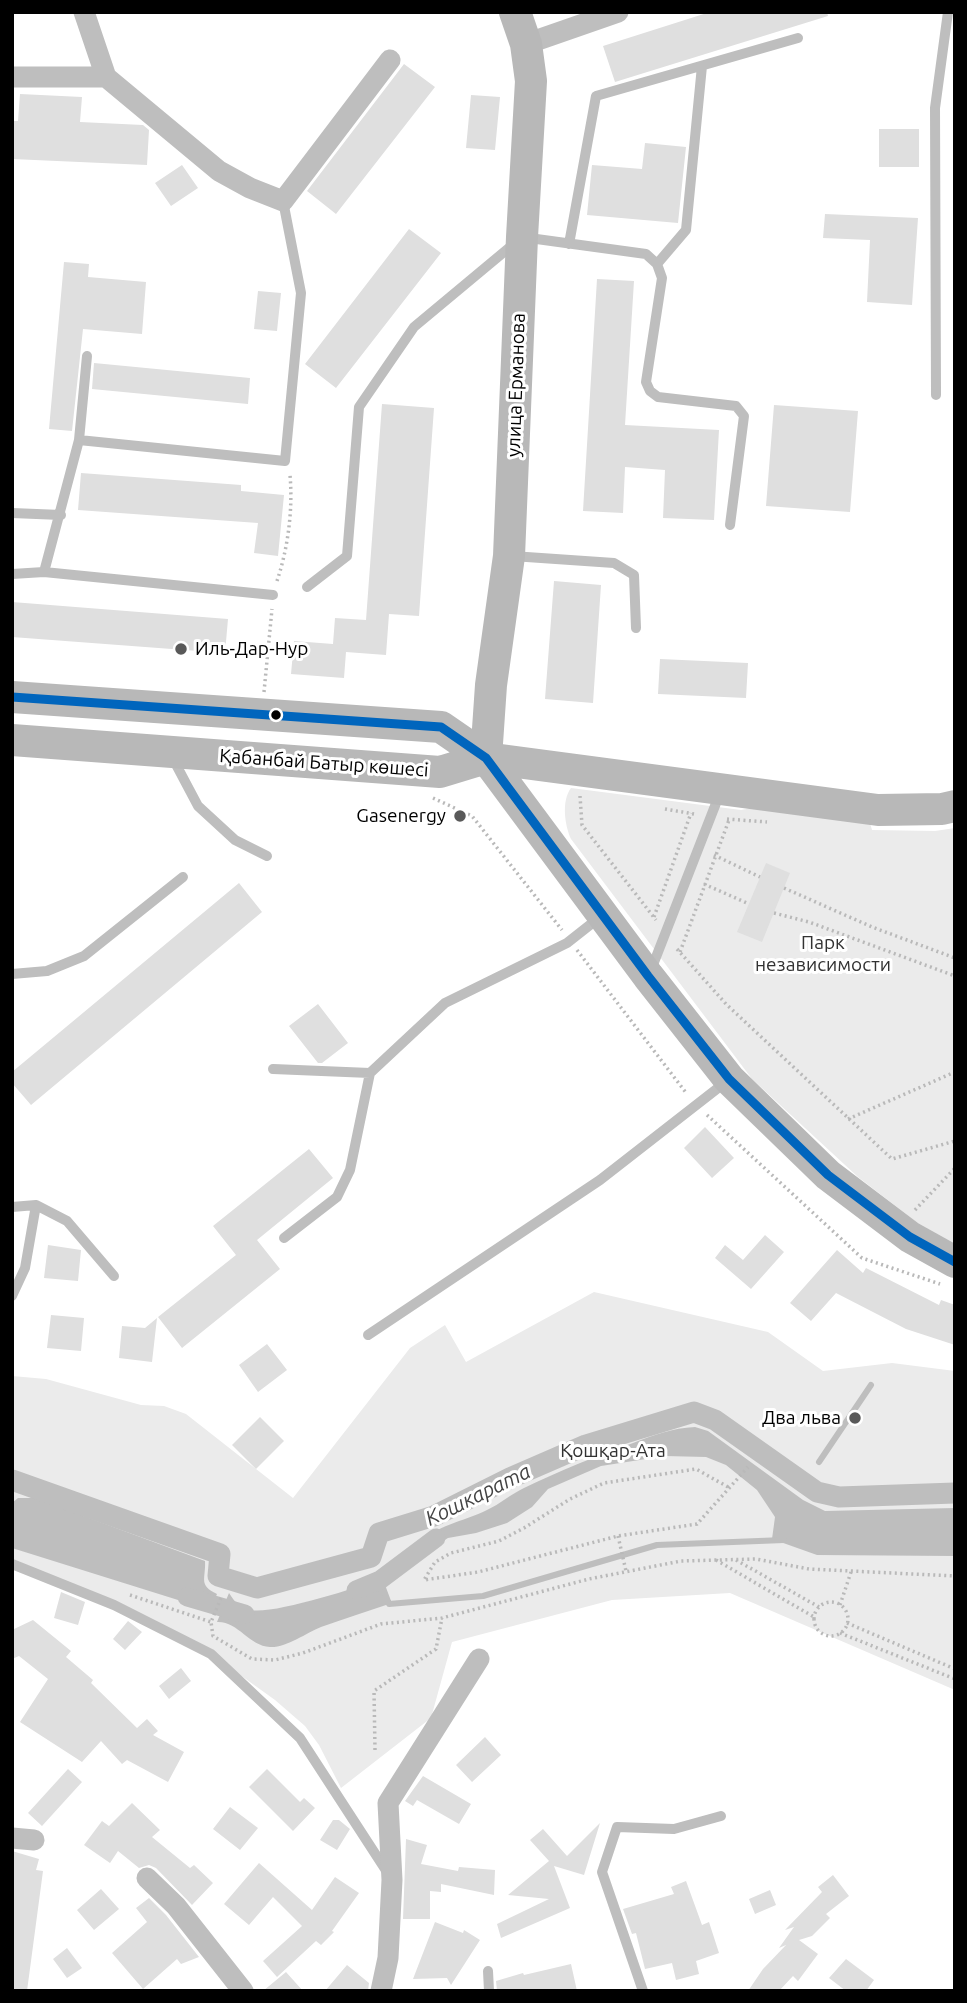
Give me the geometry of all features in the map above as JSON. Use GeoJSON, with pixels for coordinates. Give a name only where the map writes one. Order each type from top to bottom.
{"type":"FeatureCollection","features":[{"type":"Feature","properties":{"kind":"main road","name":"улица Ерманова"},"geometry":{"type":"LineString","coordinates":[[486,758],[491,685],[509,556],[531,81],[526,44],[515,12]]}},
{"type":"Feature","properties":{"kind":"main road"},"geometry":{"type":"LineString","coordinates":[[12,697],[441,727],[486,758],[648,976],[729,1079],[828,1175],[898,1228],[955,1262]]}},
{"type":"Feature","properties":{"kind":"main road","name":"Қабанбай Батыр көшесі"},"geometry":{"type":"LineString","coordinates":[[12,740],[440,772],[486,758]]}},
{"type":"Feature","properties":{"kind":"main road"},"geometry":{"type":"LineString","coordinates":[[486,758],[724,805],[878,810],[942,809],[955,806]]}},
{"type":"Feature","properties":{"kind":"street"},"geometry":{"type":"LineString","coordinates":[[84,12],[106,77],[219,171],[250,188],[283,201],[390,61]]}},
{"type":"Feature","properties":{"kind":"street"},"geometry":{"type":"LineString","coordinates":[[526,44],[618,12]]}},
{"type":"Feature","properties":{"kind":"street"},"geometry":{"type":"LineString","coordinates":[[12,77],[106,77]]}},
{"type":"Feature","properties":{"kind":"street"},"geometry":{"type":"LineString","coordinates":[[12,1480],[220,1554],[218,1576],[257,1588],[371,1557],[379,1534],[433,1516],[586,1445],[694,1412],[715,1420],[817,1492],[839,1497],[955,1493]]}},
{"type":"Feature","properties":{"kind":"street"},"geometry":{"type":"LineString","coordinates":[[381,1991],[388,1958],[392,1880],[388,1803],[479,1659]]}},
{"type":"Feature","properties":{"kind":"street"},"geometry":{"type":"LineString","coordinates":[[12,1838],[34,1840]]}},
{"type":"Feature","properties":{"kind":"street"},"geometry":{"type":"LineString","coordinates":[[147,1878],[176,1906],[243,1991]]}},
{"type":"Feature","properties":{"kind":"lane"},"geometry":{"type":"LineString","coordinates":[[936,395],[935,108],[948,12]]}},
{"type":"Feature","properties":{"kind":"lane"},"geometry":{"type":"LineString","coordinates":[[569,244],[596,96],[798,38]]}},
{"type":"Feature","properties":{"kind":"lane"},"geometry":{"type":"LineString","coordinates":[[657,264],[686,230],[702,66]]}},
{"type":"Feature","properties":{"kind":"lane"},"geometry":{"type":"LineString","coordinates":[[79,440],[285,460],[301,293],[283,201]]}},
{"type":"Feature","properties":{"kind":"lane"},"geometry":{"type":"LineString","coordinates":[[307,587],[347,556],[359,407],[414,327],[522,237],[646,254],[657,264],[662,278],[646,382],[650,391],[658,397],[736,406],[744,416],[730,524]]}},
{"type":"Feature","properties":{"kind":"lane"},"geometry":{"type":"LineString","coordinates":[[44,572],[79,440],[87,356]]}},
{"type":"Feature","properties":{"kind":"lane"},"geometry":{"type":"LineString","coordinates":[[12,513],[61,515]]}},
{"type":"Feature","properties":{"kind":"lane"},"geometry":{"type":"LineString","coordinates":[[509,556],[614,563],[634,575],[636,628]]}},
{"type":"Feature","properties":{"kind":"lane"},"geometry":{"type":"LineString","coordinates":[[12,574],[44,572],[273,594]]}},
{"type":"Feature","properties":{"kind":"lane"},"geometry":{"type":"LineString","coordinates":[[169,751],[198,806],[235,840],[267,856]]}},
{"type":"Feature","properties":{"kind":"lane"},"geometry":{"type":"LineString","coordinates":[[648,976],[724,805]]}},
{"type":"Feature","properties":{"kind":"lane"},"geometry":{"type":"LineString","coordinates":[[12,974],[47,971],[85,956],[183,877]]}},
{"type":"Feature","properties":{"kind":"lane"},"geometry":{"type":"LineString","coordinates":[[285,1238],[337,1197],[350,1170],[370,1073],[445,1003],[567,943],[603,915]]}},
{"type":"Feature","properties":{"kind":"lane"},"geometry":{"type":"LineString","coordinates":[[273,1069],[370,1073]]}},
{"type":"Feature","properties":{"kind":"lane"},"geometry":{"type":"LineString","coordinates":[[368,1335],[600,1180],[729,1079]]}},
{"type":"Feature","properties":{"kind":"lane"},"geometry":{"type":"LineString","coordinates":[[12,1207],[36,1205],[67,1220],[114,1276]]}},
{"type":"Feature","properties":{"kind":"lane"},"geometry":{"type":"LineString","coordinates":[[12,1297],[25,1268],[36,1205]]}},
{"type":"Feature","properties":{"kind":"lane"},"geometry":{"type":"LineString","coordinates":[[12,1564],[114,1605],[211,1654],[300,1738],[392,1880]]}},
{"type":"Feature","properties":{"kind":"lane"},"geometry":{"type":"LineString","coordinates":[[643,1991],[602,1872],[617,1827],[674,1829],[721,1816]]}},
{"type":"Feature","properties":{"kind":"lane"},"geometry":{"type":"LineString","coordinates":[[488,1971],[489,1991]]}},
{"type":"Feature","properties":{"kind":"path"},"geometry":{"type":"LineString","coordinates":[[592,796],[580,794],[582,825],[655,919],[693,814],[654,807]]}},
{"type":"Feature","properties":{"kind":"path"},"geometry":{"type":"LineString","coordinates":[[724,805],[729,820],[678,950],[726,1004],[891,1159],[955,1141]]}},
{"type":"Feature","properties":{"kind":"path"},"geometry":{"type":"LineString","coordinates":[[714,855],[760,877]]}},
{"type":"Feature","properties":{"kind":"path"},"geometry":{"type":"LineString","coordinates":[[704,884],[749,904]]}},
{"type":"Feature","properties":{"kind":"path"},"geometry":{"type":"LineString","coordinates":[[784,888],[872,927],[955,958]]}},
{"type":"Feature","properties":{"kind":"path"},"geometry":{"type":"LineString","coordinates":[[774,912],[809,922],[955,976]]}},
{"type":"Feature","properties":{"kind":"path"},"geometry":{"type":"LineString","coordinates":[[848,1119],[955,1072]]}},
{"type":"Feature","properties":{"kind":"path"},"geometry":{"type":"LineString","coordinates":[[898,1228],[955,1168]]}},
{"type":"Feature","properties":{"kind":"path"},"geometry":{"type":"LineString","coordinates":[[728,1487],[696,1469],[604,1483],[570,1499],[499,1541],[451,1553],[435,1562],[424,1580],[478,1572],[618,1536],[697,1524],[753,1462]]}},
{"type":"Feature","properties":{"kind":"path"},"geometry":{"type":"LineString","coordinates":[[618,1536],[626,1571]]}},
{"type":"Feature","properties":{"kind":"path"},"geometry":{"type":"LineString","coordinates":[[714,1559],[814,1617]]}},
{"type":"Feature","properties":{"kind":"path"},"geometry":{"type":"LineString","coordinates":[[734,1559],[819,1607]]}},
{"type":"Feature","properties":{"kind":"path"},"geometry":{"type":"LineString","coordinates":[[226,1587],[211,1622],[214,1636],[252,1659],[275,1660],[391,1622],[442,1618],[589,1578],[681,1561],[756,1559],[808,1569],[955,1576]]}},
{"type":"Feature","properties":{"kind":"path"},"geometry":{"type":"LineString","coordinates":[[840,1605],[851,1572]]}},
{"type":"Feature","properties":{"kind":"path"},"geometry":{"type":"LineString","coordinates":[[828,1602],[840,1605],[846,1611],[847,1623],[840,1633],[832,1636],[821,1633],[814,1617],[819,1607],[828,1602]]}},
{"type":"Feature","properties":{"kind":"path"},"geometry":{"type":"LineString","coordinates":[[375,1750],[374,1691],[436,1649],[442,1618]]}},
{"type":"Feature","properties":{"kind":"path"},"geometry":{"type":"LineString","coordinates":[[847,1623],[955,1669]]}},
{"type":"Feature","properties":{"kind":"path"},"geometry":{"type":"LineString","coordinates":[[840,1633],[955,1679]]}},
{"type":"Feature","properties":{"kind":"green space","name":"Парк независимости"},"geometry":{"type":"Polygon","coordinates":[[[571,788],[741,810],[758,807],[870,823],[872,830],[935,831],[955,828],[955,1244],[919,1224],[858,1177],[752,1079],[571,839],[565,814],[566,800],[571,788]]]}},
{"type":"Feature","properties":{"kind":"green space","name":"Қошқар-Ата"},"geometry":{"type":"Polygon","coordinates":[[[594,1292],[768,1332],[823,1371],[892,1363],[955,1371],[955,1690],[730,1593],[612,1600],[452,1642],[431,1718],[341,1788],[319,1745],[305,1726],[275,1700],[211,1654],[12,1564],[12,1376],[46,1379],[141,1405],[164,1406],[186,1414],[293,1498],[410,1348],[445,1325],[466,1362],[594,1292]]]}},
{"type":"Feature","properties":{"kind":"shaded area"},"geometry":{"type":"Polygon","coordinates":[[[695,1427],[708,1431],[803,1500],[825,1511],[955,1508],[955,1556],[817,1555],[772,1539],[775,1517],[757,1490],[726,1465],[706,1457],[665,1456],[601,1466],[548,1489],[532,1507],[507,1523],[448,1538],[417,1557],[416,1545],[424,1538],[450,1524],[487,1510],[519,1490],[591,1458],[648,1437],[695,1427]]]}},
{"type":"Feature","properties":{"kind":"shaded area"},"geometry":{"type":"Polygon","coordinates":[[[18,1498],[35,1498],[205,1561],[205,1584],[217,1594],[210,1610],[12,1548],[12,1503],[18,1498]]]}},
{"type":"Feature","properties":{"kind":"shaded area"},"geometry":{"type":"Polygon","coordinates":[[[380,1580],[389,1604],[321,1627],[276,1647],[263,1646],[231,1625],[217,1622],[229,1593],[243,1608],[276,1609],[380,1580]]]}},
{"type":"Feature","properties":{"kind":"building"},"geometry":{"type":"Polygon","coordinates":[[[710,12],[827,12],[828,16],[615,82],[603,46],[710,12]]]}},
{"type":"Feature","properties":{"kind":"building"},"geometry":{"type":"Polygon","coordinates":[[[404,64],[435,87],[336,214],[307,191],[404,64]]]}},
{"type":"Feature","properties":{"kind":"building"},"geometry":{"type":"Polygon","coordinates":[[[20,94],[82,97],[80,122],[143,125],[149,130],[147,165],[12,159],[12,121],[18,121],[20,94]]]}},
{"type":"Feature","properties":{"kind":"building"},"geometry":{"type":"Polygon","coordinates":[[[471,95],[500,97],[495,150],[466,148],[471,95]]]}},
{"type":"Feature","properties":{"kind":"building"},"geometry":{"type":"Polygon","coordinates":[[[879,129],[919,129],[919,167],[879,167],[879,129]]]}},
{"type":"Feature","properties":{"kind":"building"},"geometry":{"type":"Polygon","coordinates":[[[645,143],[686,147],[678,223],[587,215],[592,165],[642,169],[645,143]]]}},
{"type":"Feature","properties":{"kind":"building"},"geometry":{"type":"Polygon","coordinates":[[[182,165],[198,188],[171,206],[155,183],[182,165]]]}},
{"type":"Feature","properties":{"kind":"building"},"geometry":{"type":"Polygon","coordinates":[[[825,214],[918,218],[912,305],[867,302],[870,240],[823,238],[825,214]]]}},
{"type":"Feature","properties":{"kind":"building"},"geometry":{"type":"Polygon","coordinates":[[[409,229],[441,253],[336,388],[305,364],[409,229]]]}},
{"type":"Feature","properties":{"kind":"building"},"geometry":{"type":"Polygon","coordinates":[[[64,262],[89,264],[88,277],[146,282],[142,334],[83,329],[72,431],[49,429],[64,262]]]}},
{"type":"Feature","properties":{"kind":"building"},"geometry":{"type":"Polygon","coordinates":[[[597,279],[634,281],[625,425],[719,430],[714,520],[663,518],[665,470],[625,467],[623,513],[583,511],[597,279]]]}},
{"type":"Feature","properties":{"kind":"building"},"geometry":{"type":"Polygon","coordinates":[[[258,291],[281,293],[277,331],[254,329],[258,291]]]}},
{"type":"Feature","properties":{"kind":"building"},"geometry":{"type":"Polygon","coordinates":[[[94,363],[250,378],[248,404],[92,389],[94,363]]]}},
{"type":"Feature","properties":{"kind":"building"},"geometry":{"type":"Polygon","coordinates":[[[382,404],[434,408],[419,616],[389,614],[386,655],[346,652],[344,678],[291,674],[294,641],[333,644],[335,618],[366,620],[382,404]]]}},
{"type":"Feature","properties":{"kind":"building"},"geometry":{"type":"Polygon","coordinates":[[[774,405],[858,411],[850,512],[766,506],[774,405]]]}},
{"type":"Feature","properties":{"kind":"building"},"geometry":{"type":"Polygon","coordinates":[[[81,473],[241,485],[241,491],[284,495],[278,556],[254,553],[258,523],[78,510],[81,473]]]}},
{"type":"Feature","properties":{"kind":"building"},"geometry":{"type":"Polygon","coordinates":[[[554,581],[601,585],[593,703],[545,699],[554,581]]]}},
{"type":"Feature","properties":{"kind":"building"},"geometry":{"type":"Polygon","coordinates":[[[12,602],[228,619],[225,653],[12,637],[12,602]]]}},
{"type":"Feature","properties":{"kind":"building"},"geometry":{"type":"Polygon","coordinates":[[[660,659],[748,663],[746,698],[658,694],[660,659]]]}},
{"type":"Feature","properties":{"kind":"building"},"geometry":{"type":"Polygon","coordinates":[[[766,863],[790,873],[762,942],[737,932],[766,863]]]}},
{"type":"Feature","properties":{"kind":"building"},"geometry":{"type":"Polygon","coordinates":[[[239,883],[262,912],[31,1105],[12,1083],[12,1072],[239,883]]]}},
{"type":"Feature","properties":{"kind":"building"},"geometry":{"type":"Polygon","coordinates":[[[318,1004],[348,1043],[322,1063],[318,1063],[289,1026],[318,1004]]]}},
{"type":"Feature","properties":{"kind":"building"},"geometry":{"type":"Polygon","coordinates":[[[705,1127],[734,1158],[712,1178],[684,1148],[705,1127]]]}},
{"type":"Feature","properties":{"kind":"building"},"geometry":{"type":"Polygon","coordinates":[[[309,1149],[333,1178],[257,1240],[280,1269],[182,1348],[158,1317],[236,1255],[213,1226],[309,1149]]]}},
{"type":"Feature","properties":{"kind":"building"},"geometry":{"type":"Polygon","coordinates":[[[765,1235],[784,1252],[751,1289],[715,1258],[725,1245],[743,1260],[765,1235]]]}},
{"type":"Feature","properties":{"kind":"building"},"geometry":{"type":"Polygon","coordinates":[[[48,1245],[81,1250],[78,1281],[44,1278],[48,1245]]]}},
{"type":"Feature","properties":{"kind":"building"},"geometry":{"type":"Polygon","coordinates":[[[837,1250],[863,1273],[866,1268],[939,1305],[941,1300],[955,1305],[955,1345],[906,1329],[836,1293],[811,1321],[790,1303],[837,1250]]]}},
{"type":"Feature","properties":{"kind":"building"},"geometry":{"type":"Polygon","coordinates":[[[51,1315],[84,1318],[81,1351],[47,1348],[51,1315]]]}},
{"type":"Feature","properties":{"kind":"building"},"geometry":{"type":"Polygon","coordinates":[[[157,1318],[152,1362],[119,1358],[122,1326],[145,1328],[157,1318]]]}},
{"type":"Feature","properties":{"kind":"building"},"geometry":{"type":"Polygon","coordinates":[[[267,1344],[287,1370],[258,1392],[239,1365],[267,1344]]]}},
{"type":"Feature","properties":{"kind":"building"},"geometry":{"type":"Polygon","coordinates":[[[260,1417],[284,1441],[256,1469],[232,1445],[260,1417]]]}},
{"type":"Feature","properties":{"kind":"building"},"geometry":{"type":"Polygon","coordinates":[[[61,1592],[85,1602],[78,1625],[54,1618],[61,1592]]]}},
{"type":"Feature","properties":{"kind":"building"},"geometry":{"type":"Polygon","coordinates":[[[33,1620],[71,1651],[66,1657],[93,1680],[91,1683],[137,1728],[147,1719],[158,1731],[153,1735],[184,1752],[168,1782],[127,1760],[122,1764],[101,1741],[82,1762],[20,1722],[48,1679],[19,1656],[12,1659],[12,1630],[33,1620]]]}},
{"type":"Feature","properties":{"kind":"building"},"geometry":{"type":"Polygon","coordinates":[[[128,1621],[142,1632],[125,1650],[113,1639],[128,1621]]]}},
{"type":"Feature","properties":{"kind":"building"},"geometry":{"type":"Polygon","coordinates":[[[181,1668],[191,1681],[169,1699],[159,1686],[181,1668]]]}},
{"type":"Feature","properties":{"kind":"building"},"geometry":{"type":"Polygon","coordinates":[[[485,1737],[501,1755],[472,1782],[456,1765],[485,1737]]]}},
{"type":"Feature","properties":{"kind":"building"},"geometry":{"type":"Polygon","coordinates":[[[68,1769],[82,1782],[42,1826],[28,1813],[68,1769]]]}},
{"type":"Feature","properties":{"kind":"building"},"geometry":{"type":"Polygon","coordinates":[[[267,1769],[300,1802],[304,1798],[315,1808],[293,1831],[249,1787],[267,1769]]]}},
{"type":"Feature","properties":{"kind":"building"},"geometry":{"type":"Polygon","coordinates":[[[423,1776],[471,1804],[459,1824],[417,1800],[413,1806],[405,1801],[423,1776]]]}},
{"type":"Feature","properties":{"kind":"building"},"geometry":{"type":"Polygon","coordinates":[[[132,1803],[160,1830],[152,1837],[190,1868],[194,1865],[213,1883],[192,1905],[156,1868],[149,1865],[139,1868],[118,1851],[110,1863],[84,1845],[102,1821],[109,1826],[132,1803]]]}},
{"type":"Feature","properties":{"kind":"building"},"geometry":{"type":"Polygon","coordinates":[[[230,1807],[258,1828],[240,1850],[213,1829],[230,1807]]]}},
{"type":"Feature","properties":{"kind":"building"},"geometry":{"type":"Polygon","coordinates":[[[333,1820],[339,1820],[350,1829],[337,1850],[320,1840],[333,1820]]]}},
{"type":"Feature","properties":{"kind":"building"},"geometry":{"type":"Polygon","coordinates":[[[600,1823],[584,1875],[554,1866],[570,1908],[501,1938],[497,1924],[549,1899],[508,1895],[549,1861],[530,1840],[543,1829],[567,1856],[600,1823]]]}},
{"type":"Feature","properties":{"kind":"building"},"geometry":{"type":"Polygon","coordinates":[[[406,1839],[427,1845],[421,1864],[458,1871],[459,1867],[495,1870],[494,1895],[441,1884],[441,1892],[430,1891],[430,1919],[403,1919],[406,1839]]]}},
{"type":"Feature","properties":{"kind":"building"},"geometry":{"type":"Polygon","coordinates":[[[12,1851],[39,1859],[36,1870],[43,1871],[27,1991],[12,1991],[12,1851]]]}},
{"type":"Feature","properties":{"kind":"building"},"geometry":{"type":"Polygon","coordinates":[[[259,1863],[312,1910],[335,1877],[359,1893],[332,1931],[334,1932],[321,1945],[316,1941],[277,1977],[263,1961],[302,1926],[273,1897],[249,1925],[224,1904],[259,1863]]]}},
{"type":"Feature","properties":{"kind":"building"},"geometry":{"type":"Polygon","coordinates":[[[833,1875],[849,1896],[826,1914],[830,1918],[812,1936],[799,1940],[818,1954],[798,1981],[793,1976],[779,1991],[748,1991],[763,1969],[786,1945],[779,1948],[794,1927],[785,1930],[822,1892],[818,1887],[833,1875]]]}},
{"type":"Feature","properties":{"kind":"building"},"geometry":{"type":"Polygon","coordinates":[[[686,1881],[702,1925],[709,1922],[719,1953],[696,1961],[699,1974],[676,1980],[672,1963],[645,1969],[636,1933],[632,1934],[623,1909],[674,1894],[671,1887],[686,1881]]]}},
{"type":"Feature","properties":{"kind":"building"},"geometry":{"type":"Polygon","coordinates":[[[101,1889],[119,1909],[94,1930],[77,1910],[101,1889]]]}},
{"type":"Feature","properties":{"kind":"building"},"geometry":{"type":"Polygon","coordinates":[[[770,1890],[776,1905],[755,1914],[749,1899],[770,1890]]]}},
{"type":"Feature","properties":{"kind":"building"},"geometry":{"type":"Polygon","coordinates":[[[149,1898],[199,1957],[181,1964],[177,1959],[143,1989],[112,1953],[147,1922],[136,1908],[149,1898]]]}},
{"type":"Feature","properties":{"kind":"building"},"geometry":{"type":"Polygon","coordinates":[[[435,1922],[463,1933],[464,1930],[480,1940],[451,1985],[447,1978],[413,1979],[435,1922]]]}},
{"type":"Feature","properties":{"kind":"building"},"geometry":{"type":"Polygon","coordinates":[[[67,1948],[82,1968],[67,1978],[53,1959],[67,1948]]]}},
{"type":"Feature","properties":{"kind":"building"},"geometry":{"type":"Polygon","coordinates":[[[846,1959],[874,1980],[866,1991],[846,1991],[829,1978],[846,1959]]]}},
{"type":"Feature","properties":{"kind":"building"},"geometry":{"type":"Polygon","coordinates":[[[571,1964],[577,1991],[497,1991],[496,1981],[571,1964]]]}},
{"type":"Feature","properties":{"kind":"building"},"geometry":{"type":"Polygon","coordinates":[[[347,1965],[369,1983],[368,1991],[325,1991],[347,1965]]]}},
{"type":"Feature","properties":{"kind":"building"},"geometry":{"type":"Polygon","coordinates":[[[286,1972],[303,1991],[263,1991],[286,1972]]]}},
{"type":"Feature","properties":{"kind":"waterway"},"geometry":{"type":"LineString","coordinates":[[819,1462],[871,1385]]}},
{"type":"Feature","properties":{"kind":"waterway","name":"Кошкарата"},"geometry":{"type":"LineString","coordinates":[[356,1590],[380,1580],[436,1538]]}},
{"type":"Feature","properties":{"kind":"waterway"},"geometry":{"type":"LineString","coordinates":[[380,1580],[389,1604],[483,1596],[657,1545],[784,1540]]}},
{"type":"Feature","properties":{"kind":"waterway","name":"Кошкарата"},"geometry":{"type":"LineString","coordinates":[[187,1597],[245,1614]]}},
{"type":"Feature","properties":{"kind":"transit line"},"geometry":{"type":"LineString","coordinates":[[12,697],[441,727],[486,758],[648,976],[729,1079],[828,1175],[910,1237],[955,1262]]}},
{"type":"Feature","properties":{"kind":"place","name":"Иль-Дар-Нур"},"geometry":{"type":"Point","coordinates":[181,649]}},
{"type":"Feature","properties":{"kind":"place","name":"Gasenergy"},"geometry":{"type":"Point","coordinates":[460,816]}},
{"type":"Feature","properties":{"kind":"place","name":"Два льва"},"geometry":{"type":"Point","coordinates":[855,1418]}}]}
